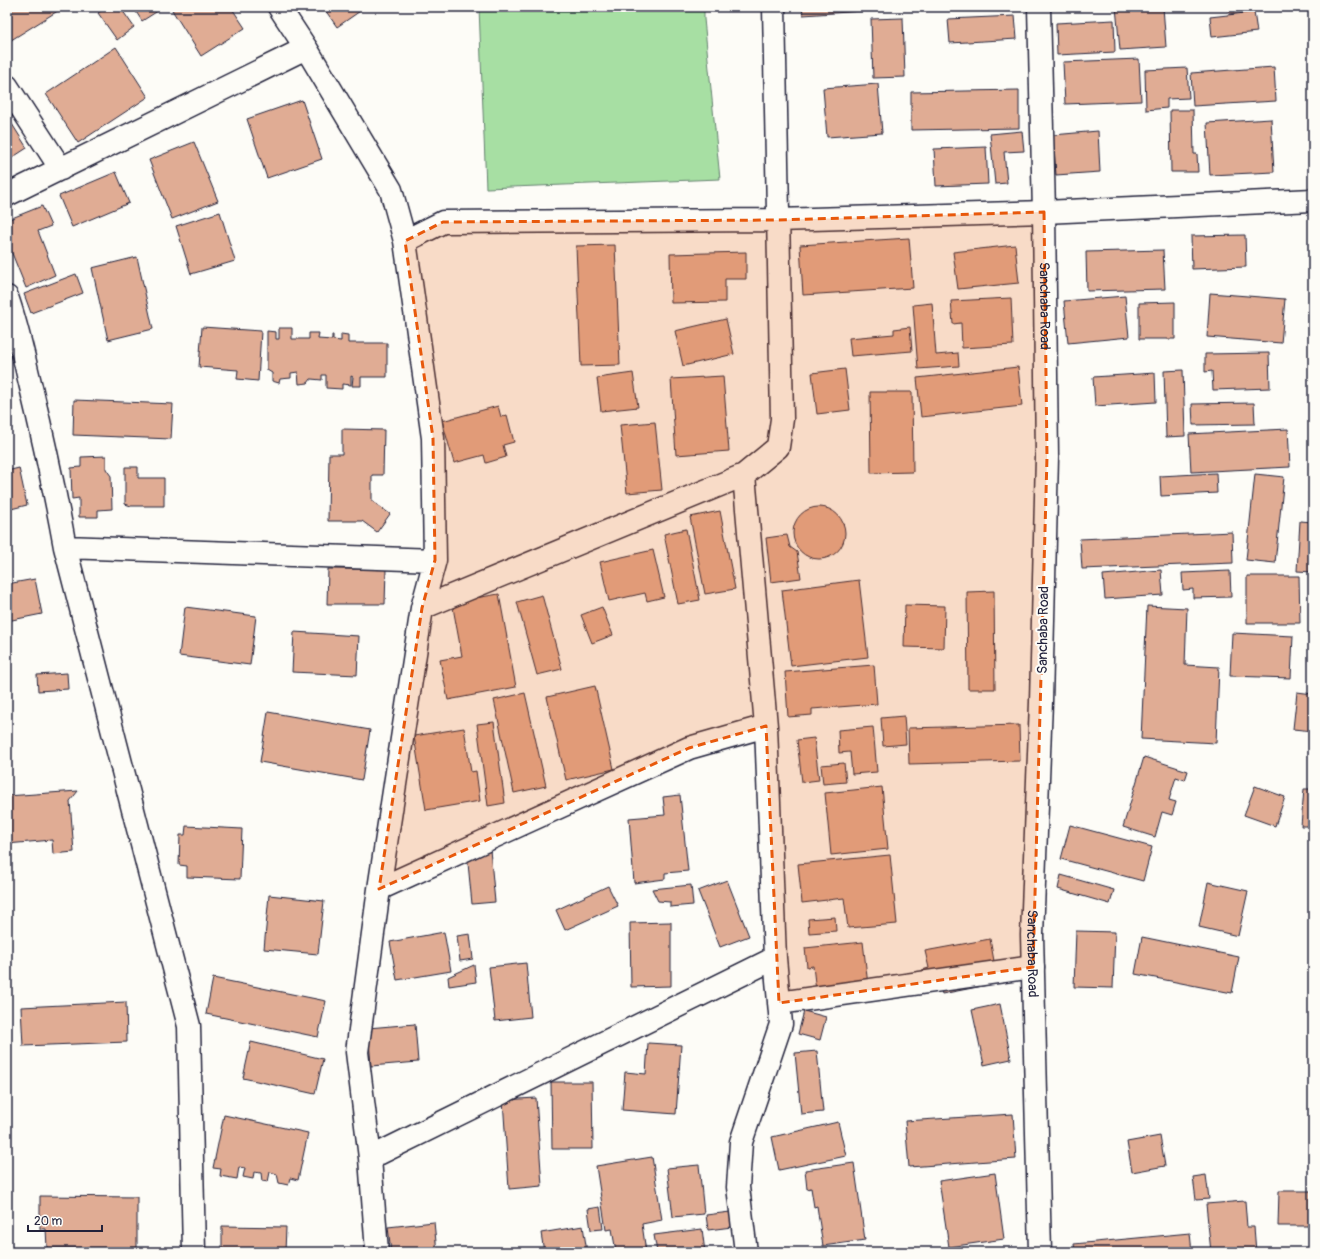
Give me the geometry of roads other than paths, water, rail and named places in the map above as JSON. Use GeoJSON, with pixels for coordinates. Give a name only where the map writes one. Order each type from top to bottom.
{"type":"FeatureCollection","features":[{"type":"Feature","properties":{"kind":"street"},"geometry":{"type":"LineString","coordinates":[[279,7],[306,48],[391,190],[405,241],[433,438],[435,560],[422,608],[378,889],[357,1052],[370,1158],[378,1252]]}},
{"type":"Feature","properties":{"kind":"street"},"geometry":{"type":"LineString","coordinates":[[422,608],[744,475],[778,447],[782,419],[774,7]]}},
{"type":"Feature","properties":{"kind":"street","name":"Sanchaba Road"},"geometry":{"type":"LineString","coordinates":[[1039,7],[1044,212],[1047,457],[1041,702],[1032,935],[1040,1252]]}},
{"type":"Feature","properties":{"kind":"street"},"geometry":{"type":"LineString","coordinates":[[7,196],[306,48]]}},
{"type":"Feature","properties":{"kind":"street"},"geometry":{"type":"LineString","coordinates":[[7,86],[61,169]]}},
{"type":"Feature","properties":{"kind":"street"},"geometry":{"type":"LineString","coordinates":[[405,241],[443,222],[778,220],[1044,212],[1313,200]]}},
{"type":"Feature","properties":{"kind":"street"},"geometry":{"type":"LineString","coordinates":[[7,298],[13,315],[33,397],[53,484],[65,547],[190,1026],[194,1252]]}},
{"type":"Feature","properties":{"kind":"street"},"geometry":{"type":"LineString","coordinates":[[744,475],[766,726],[775,958],[781,1024],[741,1142],[738,1187],[746,1252]]}},
{"type":"Feature","properties":{"kind":"street"},"geometry":{"type":"LineString","coordinates":[[65,547],[435,560]]}},
{"type":"Feature","properties":{"kind":"street"},"geometry":{"type":"LineString","coordinates":[[378,889],[689,748],[766,726]]}},
{"type":"Feature","properties":{"kind":"street"},"geometry":{"type":"LineString","coordinates":[[370,1158],[775,958]]}},
{"type":"Feature","properties":{"kind":"street"},"geometry":{"type":"LineString","coordinates":[[779,1003],[1033,966]]}}]}
